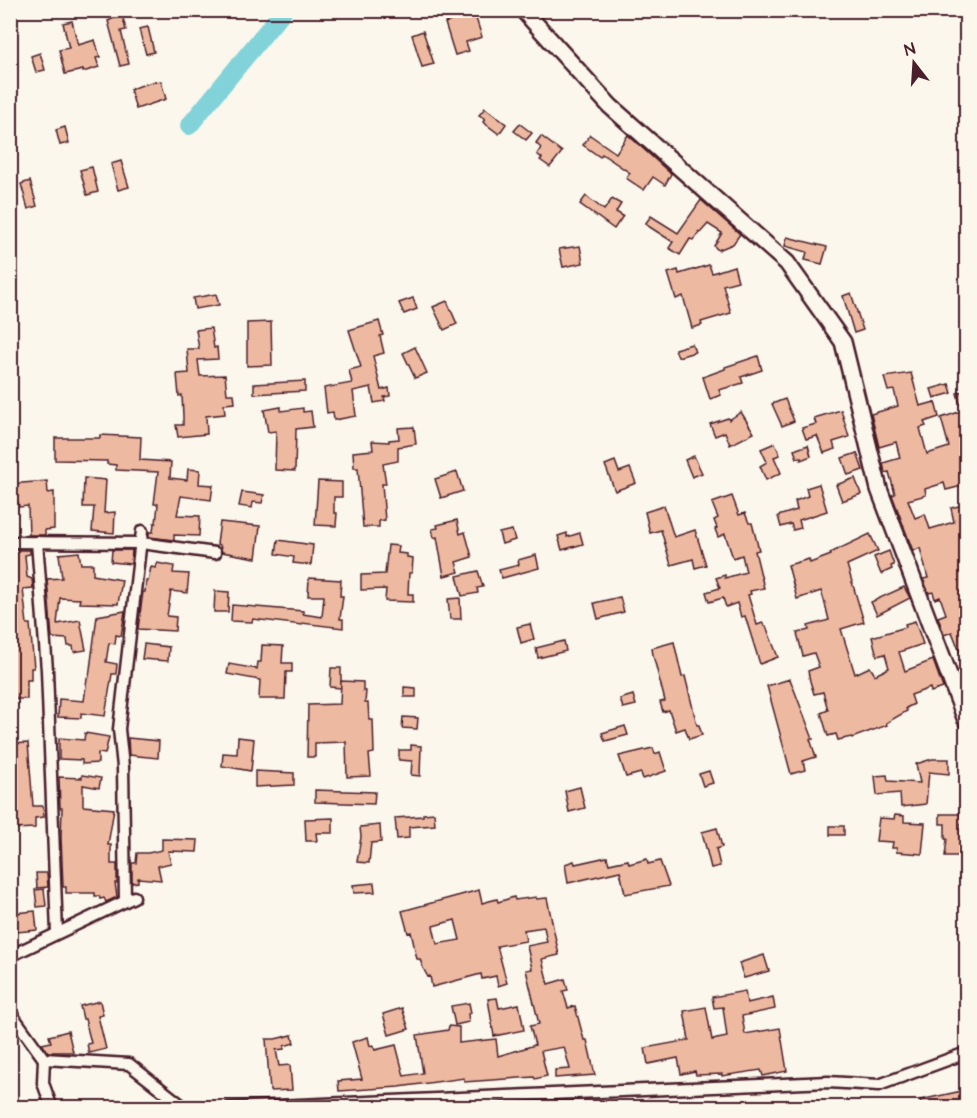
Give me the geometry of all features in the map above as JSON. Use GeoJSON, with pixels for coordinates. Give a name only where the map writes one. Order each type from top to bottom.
{"type":"FeatureCollection","features":[{"type":"Feature","properties":{"kind":"street"},"geometry":{"type":"LineString","coordinates":[[523,10],[610,106],[787,263],[843,342],[879,489],[966,720]]}},
{"type":"Feature","properties":{"kind":"street"},"geometry":{"type":"LineString","coordinates":[[10,956],[130,899],[119,729],[142,531]]}},
{"type":"Feature","properties":{"kind":"street"},"geometry":{"type":"LineString","coordinates":[[10,542],[141,543],[215,553]]}},
{"type":"Feature","properties":{"kind":"street"},"geometry":{"type":"LineString","coordinates":[[37,542],[47,670],[57,933]]}},
{"type":"Feature","properties":{"kind":"street"},"geometry":{"type":"LineString","coordinates":[[10,1012],[44,1059],[43,1083],[52,1107]]}},
{"type":"Feature","properties":{"kind":"street"},"geometry":{"type":"LineString","coordinates":[[229,1107],[828,1082],[879,1085],[966,1053]]}},
{"type":"Feature","properties":{"kind":"street"},"geometry":{"type":"LineString","coordinates":[[44,1059],[129,1064],[185,1107]]}},
{"type":"Feature","properties":{"kind":"building"},"geometry":{"type":"Polygon","coordinates":[[[474,12],[482,37],[466,42],[469,51],[455,55],[445,23],[474,12]]]}},
{"type":"Feature","properties":{"kind":"building"},"geometry":{"type":"Polygon","coordinates":[[[122,14],[126,30],[121,31],[129,64],[120,66],[108,21],[122,14]]]}},
{"type":"Feature","properties":{"kind":"building"},"geometry":{"type":"Polygon","coordinates":[[[72,21],[78,45],[95,40],[100,57],[96,58],[99,67],[65,74],[59,50],[69,48],[63,23],[72,21]]]}},
{"type":"Feature","properties":{"kind":"building"},"geometry":{"type":"Polygon","coordinates":[[[148,27],[154,52],[146,54],[139,29],[148,27]]]}},
{"type":"Feature","properties":{"kind":"building"},"geometry":{"type":"Polygon","coordinates":[[[423,31],[434,64],[422,67],[412,35],[423,31]]]}},
{"type":"Feature","properties":{"kind":"building"},"geometry":{"type":"Polygon","coordinates":[[[40,53],[45,70],[36,72],[31,56],[40,53]]]}},
{"type":"Feature","properties":{"kind":"building"},"geometry":{"type":"Polygon","coordinates":[[[161,81],[166,99],[136,109],[130,89],[161,81]]]}},
{"type":"Feature","properties":{"kind":"building"},"geometry":{"type":"Polygon","coordinates":[[[485,108],[506,124],[499,134],[483,122],[485,119],[479,115],[485,108]]]}},
{"type":"Feature","properties":{"kind":"building"},"geometry":{"type":"Polygon","coordinates":[[[520,124],[532,133],[526,140],[514,131],[520,124]]]}},
{"type":"Feature","properties":{"kind":"building"},"geometry":{"type":"Polygon","coordinates":[[[65,127],[69,143],[60,145],[56,130],[65,127]]]}},
{"type":"Feature","properties":{"kind":"building"},"geometry":{"type":"Polygon","coordinates":[[[590,135],[616,153],[628,135],[671,174],[665,185],[653,177],[644,190],[626,178],[630,173],[602,154],[600,157],[583,145],[590,135]]]}},
{"type":"Feature","properties":{"kind":"building"},"geometry":{"type":"Polygon","coordinates":[[[541,136],[562,152],[550,167],[540,160],[542,158],[537,154],[541,148],[536,143],[541,136]]]}},
{"type":"Feature","properties":{"kind":"building"},"geometry":{"type":"Polygon","coordinates":[[[121,161],[129,187],[118,190],[111,164],[121,161]]]}},
{"type":"Feature","properties":{"kind":"building"},"geometry":{"type":"Polygon","coordinates":[[[92,167],[98,192],[87,195],[80,170],[92,167]]]}},
{"type":"Feature","properties":{"kind":"building"},"geometry":{"type":"Polygon","coordinates":[[[30,181],[37,206],[28,209],[21,184],[30,181]]]}},
{"type":"Feature","properties":{"kind":"building"},"geometry":{"type":"Polygon","coordinates":[[[586,196],[604,210],[612,199],[621,204],[616,212],[623,216],[614,229],[580,204],[586,196]]]}},
{"type":"Feature","properties":{"kind":"building"},"geometry":{"type":"Polygon","coordinates":[[[701,200],[740,234],[733,244],[718,250],[714,246],[722,233],[708,224],[700,233],[698,231],[699,233],[693,240],[690,239],[680,255],[669,248],[673,242],[645,224],[651,216],[678,233],[701,200]]]}},
{"type":"Feature","properties":{"kind":"building"},"geometry":{"type":"Polygon","coordinates":[[[787,237],[827,247],[822,264],[805,260],[807,252],[785,246],[787,237]]]}},
{"type":"Feature","properties":{"kind":"building"},"geometry":{"type":"Polygon","coordinates":[[[580,246],[583,263],[563,267],[559,249],[580,246]]]}},
{"type":"Feature","properties":{"kind":"building"},"geometry":{"type":"Polygon","coordinates":[[[709,265],[712,273],[734,266],[738,281],[723,285],[731,313],[701,322],[702,325],[692,328],[683,296],[676,299],[668,273],[678,270],[679,274],[709,265]]]}},
{"type":"Feature","properties":{"kind":"building"},"geometry":{"type":"Polygon","coordinates":[[[851,293],[863,330],[854,333],[843,296],[851,293]]]}},
{"type":"Feature","properties":{"kind":"building"},"geometry":{"type":"Polygon","coordinates":[[[216,294],[219,305],[195,309],[193,298],[216,294]]]}},
{"type":"Feature","properties":{"kind":"building"},"geometry":{"type":"Polygon","coordinates":[[[413,298],[417,309],[404,314],[399,303],[413,298]]]}},
{"type":"Feature","properties":{"kind":"building"},"geometry":{"type":"Polygon","coordinates":[[[447,301],[457,324],[444,330],[433,307],[447,301]]]}},
{"type":"Feature","properties":{"kind":"building"},"geometry":{"type":"Polygon","coordinates":[[[379,321],[384,353],[373,356],[381,390],[389,388],[390,396],[384,397],[385,401],[374,403],[371,387],[353,391],[356,416],[334,420],[333,412],[327,413],[324,388],[352,383],[349,370],[361,367],[349,330],[379,321]]]}},
{"type":"Feature","properties":{"kind":"building"},"geometry":{"type":"Polygon","coordinates":[[[271,322],[272,365],[247,366],[247,323],[271,322]]]}},
{"type":"Feature","properties":{"kind":"building"},"geometry":{"type":"Polygon","coordinates":[[[211,328],[218,359],[198,360],[200,376],[225,375],[227,394],[234,394],[235,403],[224,404],[225,414],[206,416],[207,434],[178,437],[176,425],[183,425],[183,416],[182,395],[179,396],[177,374],[189,373],[187,349],[199,349],[196,330],[211,328]]]}},
{"type":"Feature","properties":{"kind":"building"},"geometry":{"type":"Polygon","coordinates":[[[692,344],[695,352],[678,357],[675,349],[692,344]]]}},
{"type":"Feature","properties":{"kind":"building"},"geometry":{"type":"Polygon","coordinates":[[[415,347],[427,373],[415,378],[403,353],[415,347]]]}},
{"type":"Feature","properties":{"kind":"building"},"geometry":{"type":"Polygon","coordinates":[[[758,356],[762,370],[741,377],[743,383],[719,390],[721,395],[710,399],[703,377],[758,356]]]}},
{"type":"Feature","properties":{"kind":"building"},"geometry":{"type":"Polygon","coordinates":[[[911,373],[920,406],[935,402],[939,417],[924,422],[926,426],[920,428],[927,454],[949,447],[941,418],[962,411],[957,393],[966,390],[966,447],[963,448],[966,459],[966,478],[964,479],[966,485],[946,490],[944,483],[925,489],[926,495],[908,500],[915,518],[925,514],[930,529],[954,522],[951,508],[966,504],[966,513],[962,515],[966,537],[966,650],[960,652],[952,632],[944,635],[938,617],[946,614],[940,597],[935,599],[933,592],[929,593],[923,579],[928,578],[920,548],[913,551],[892,495],[895,494],[889,472],[885,473],[883,463],[900,458],[896,442],[879,447],[871,414],[898,406],[894,390],[888,391],[884,377],[911,373]]]}},
{"type":"Feature","properties":{"kind":"building"},"geometry":{"type":"Polygon","coordinates":[[[305,381],[305,391],[254,394],[254,384],[305,381]]]}},
{"type":"Feature","properties":{"kind":"building"},"geometry":{"type":"Polygon","coordinates":[[[949,384],[952,393],[934,398],[931,389],[949,384]]]}},
{"type":"Feature","properties":{"kind":"building"},"geometry":{"type":"Polygon","coordinates":[[[785,399],[794,421],[782,426],[772,404],[785,399]]]}},
{"type":"Feature","properties":{"kind":"building"},"geometry":{"type":"Polygon","coordinates":[[[281,407],[281,411],[303,408],[303,412],[311,411],[313,427],[296,429],[295,471],[275,470],[276,431],[268,432],[264,410],[281,407]]]}},
{"type":"Feature","properties":{"kind":"building"},"geometry":{"type":"Polygon","coordinates":[[[841,410],[849,437],[833,442],[835,449],[824,453],[817,436],[806,439],[802,428],[816,424],[814,418],[841,410]]]}},
{"type":"Feature","properties":{"kind":"building"},"geometry":{"type":"Polygon","coordinates":[[[741,412],[754,433],[730,445],[725,432],[715,436],[710,424],[728,418],[729,420],[741,412]]]}},
{"type":"Feature","properties":{"kind":"building"},"geometry":{"type":"Polygon","coordinates":[[[414,427],[416,444],[398,447],[398,461],[383,464],[386,484],[382,484],[385,520],[379,521],[379,527],[363,527],[358,468],[354,468],[353,452],[373,450],[372,441],[389,442],[389,440],[399,439],[398,428],[414,427]]]}},
{"type":"Feature","properties":{"kind":"building"},"geometry":{"type":"Polygon","coordinates":[[[100,435],[141,437],[140,460],[171,462],[170,478],[187,480],[188,469],[200,470],[199,484],[213,485],[211,500],[181,496],[177,515],[200,516],[199,536],[174,535],[174,540],[149,537],[149,532],[153,532],[154,523],[156,523],[158,504],[154,504],[158,472],[116,470],[116,465],[107,464],[107,461],[55,460],[55,438],[100,438],[100,435]]]}},
{"type":"Feature","properties":{"kind":"building"},"geometry":{"type":"Polygon","coordinates":[[[775,443],[780,455],[774,457],[781,473],[766,480],[760,466],[767,462],[761,449],[775,443]]]}},
{"type":"Feature","properties":{"kind":"building"},"geometry":{"type":"Polygon","coordinates":[[[808,445],[811,456],[801,460],[801,457],[797,458],[794,450],[808,445]]]}},
{"type":"Feature","properties":{"kind":"building"},"geometry":{"type":"Polygon","coordinates":[[[857,453],[863,470],[848,475],[842,458],[857,453]]]}},
{"type":"Feature","properties":{"kind":"building"},"geometry":{"type":"Polygon","coordinates":[[[694,456],[702,473],[692,477],[685,460],[694,456]]]}},
{"type":"Feature","properties":{"kind":"building"},"geometry":{"type":"Polygon","coordinates":[[[615,461],[619,472],[630,468],[636,483],[615,491],[605,465],[615,461]]]}},
{"type":"Feature","properties":{"kind":"building"},"geometry":{"type":"Polygon","coordinates":[[[457,472],[463,491],[441,498],[435,479],[457,472]]]}},
{"type":"Feature","properties":{"kind":"building"},"geometry":{"type":"Polygon","coordinates":[[[84,478],[106,480],[104,513],[115,512],[114,533],[92,531],[94,507],[83,507],[84,478]]]}},
{"type":"Feature","properties":{"kind":"building"},"geometry":{"type":"Polygon","coordinates":[[[855,478],[861,494],[842,501],[836,485],[855,478]]]}},
{"type":"Feature","properties":{"kind":"building"},"geometry":{"type":"Polygon","coordinates":[[[47,481],[48,493],[54,492],[54,529],[45,530],[45,535],[29,535],[28,506],[19,507],[18,502],[10,503],[10,484],[47,481]]]}},
{"type":"Feature","properties":{"kind":"building"},"geometry":{"type":"Polygon","coordinates":[[[318,481],[342,482],[342,497],[334,497],[334,513],[337,513],[336,526],[315,525],[318,481]]]}},
{"type":"Feature","properties":{"kind":"building"},"geometry":{"type":"Polygon","coordinates":[[[819,484],[827,511],[799,520],[801,528],[793,530],[791,524],[781,527],[778,516],[797,510],[795,501],[808,496],[806,488],[819,484]]]}},
{"type":"Feature","properties":{"kind":"building"},"geometry":{"type":"Polygon","coordinates":[[[242,492],[264,495],[262,503],[253,502],[252,508],[239,506],[242,492]]]}},
{"type":"Feature","properties":{"kind":"building"},"geometry":{"type":"Polygon","coordinates":[[[732,496],[739,515],[745,513],[749,523],[752,523],[759,550],[755,551],[764,588],[750,591],[751,594],[748,595],[757,625],[763,623],[766,626],[778,657],[760,664],[745,616],[741,617],[737,603],[726,607],[723,598],[709,602],[706,592],[720,588],[716,578],[746,572],[742,555],[733,558],[725,534],[718,537],[715,529],[717,528],[714,520],[718,518],[712,503],[732,496]]]}},
{"type":"Feature","properties":{"kind":"building"},"geometry":{"type":"Polygon","coordinates":[[[664,506],[674,537],[695,530],[706,565],[695,568],[693,559],[671,565],[661,530],[650,533],[645,512],[664,506]]]}},
{"type":"Feature","properties":{"kind":"building"},"geometry":{"type":"Polygon","coordinates":[[[457,520],[460,534],[465,532],[472,557],[456,562],[459,572],[444,576],[437,537],[434,538],[432,529],[438,528],[437,525],[457,520]]]}},
{"type":"Feature","properties":{"kind":"building"},"geometry":{"type":"Polygon","coordinates":[[[220,522],[260,526],[256,558],[222,552],[220,545],[217,544],[220,522]]]}},
{"type":"Feature","properties":{"kind":"building"},"geometry":{"type":"Polygon","coordinates":[[[512,530],[515,540],[502,544],[499,533],[512,530]]]}},
{"type":"Feature","properties":{"kind":"building"},"geometry":{"type":"Polygon","coordinates":[[[567,533],[567,537],[580,533],[583,544],[562,550],[558,536],[567,533]]]}},
{"type":"Feature","properties":{"kind":"building"},"geometry":{"type":"Polygon","coordinates":[[[870,534],[878,551],[847,565],[864,622],[841,629],[855,674],[870,667],[875,675],[889,668],[885,654],[877,656],[872,637],[906,627],[905,624],[915,621],[923,644],[899,652],[905,671],[933,660],[943,688],[931,692],[930,688],[911,695],[914,704],[906,708],[907,711],[886,723],[887,725],[852,738],[838,740],[836,734],[828,736],[821,713],[828,710],[823,692],[814,694],[810,681],[808,671],[819,667],[814,653],[803,656],[797,633],[809,630],[808,626],[829,620],[824,600],[821,591],[797,599],[788,565],[809,559],[810,563],[831,555],[830,553],[870,534]]]}},
{"type":"Feature","properties":{"kind":"building"},"geometry":{"type":"Polygon","coordinates":[[[278,540],[313,545],[311,565],[293,563],[294,557],[276,554],[278,540]]]}},
{"type":"Feature","properties":{"kind":"building"},"geometry":{"type":"Polygon","coordinates":[[[388,545],[399,546],[398,553],[407,554],[407,557],[413,558],[412,573],[409,573],[408,594],[413,594],[413,602],[385,601],[386,589],[361,590],[361,575],[385,574],[388,545]]]}},
{"type":"Feature","properties":{"kind":"building"},"geometry":{"type":"Polygon","coordinates":[[[11,550],[30,550],[30,554],[25,555],[27,577],[32,579],[33,588],[23,589],[27,624],[30,624],[34,668],[31,668],[31,680],[27,680],[27,699],[10,699],[10,579],[13,579],[11,550]]]}},
{"type":"Feature","properties":{"kind":"building"},"geometry":{"type":"Polygon","coordinates":[[[112,550],[132,550],[131,564],[111,562],[112,550]]]}},
{"type":"Feature","properties":{"kind":"building"},"geometry":{"type":"Polygon","coordinates":[[[889,551],[894,565],[891,566],[892,569],[881,574],[874,557],[889,551]]]}},
{"type":"Feature","properties":{"kind":"building"},"geometry":{"type":"Polygon","coordinates":[[[79,552],[81,564],[93,564],[93,575],[122,580],[118,604],[79,603],[80,599],[60,598],[57,624],[80,620],[86,650],[74,652],[73,646],[68,646],[67,639],[52,638],[47,579],[62,578],[59,554],[79,552]]]}},
{"type":"Feature","properties":{"kind":"building"},"geometry":{"type":"Polygon","coordinates":[[[536,555],[539,568],[502,578],[499,570],[519,565],[518,560],[536,555]]]}},
{"type":"Feature","properties":{"kind":"building"},"geometry":{"type":"Polygon","coordinates":[[[157,563],[174,566],[173,573],[189,574],[187,593],[171,591],[167,616],[176,617],[175,631],[138,629],[146,581],[148,581],[151,567],[156,568],[157,563]]]}},
{"type":"Feature","properties":{"kind":"building"},"geometry":{"type":"Polygon","coordinates":[[[478,571],[483,587],[477,588],[478,593],[462,596],[457,576],[478,571]]]}},
{"type":"Feature","properties":{"kind":"building"},"geometry":{"type":"Polygon","coordinates":[[[309,578],[341,580],[340,596],[343,596],[340,619],[343,619],[343,628],[253,619],[252,622],[231,621],[232,605],[303,611],[303,614],[322,617],[324,596],[308,596],[309,578]]]}},
{"type":"Feature","properties":{"kind":"building"},"geometry":{"type":"Polygon","coordinates":[[[904,587],[910,598],[877,615],[871,602],[904,587]]]}},
{"type":"Feature","properties":{"kind":"building"},"geometry":{"type":"Polygon","coordinates":[[[215,591],[229,592],[228,612],[214,612],[215,591]]]}},
{"type":"Feature","properties":{"kind":"building"},"geometry":{"type":"Polygon","coordinates":[[[620,597],[624,612],[598,619],[594,603],[620,597]]]}},
{"type":"Feature","properties":{"kind":"building"},"geometry":{"type":"Polygon","coordinates":[[[460,598],[461,619],[450,619],[448,599],[460,598]]]}},
{"type":"Feature","properties":{"kind":"building"},"geometry":{"type":"Polygon","coordinates":[[[125,611],[121,636],[116,635],[115,644],[109,643],[106,662],[117,664],[116,674],[112,674],[105,716],[81,713],[81,718],[58,717],[59,699],[84,701],[97,616],[125,611]]]}},
{"type":"Feature","properties":{"kind":"building"},"geometry":{"type":"Polygon","coordinates":[[[530,624],[534,639],[521,643],[517,627],[530,624]]]}},
{"type":"Feature","properties":{"kind":"building"},"geometry":{"type":"Polygon","coordinates":[[[564,641],[566,651],[538,658],[536,648],[564,641]]]}},
{"type":"Feature","properties":{"kind":"building"},"geometry":{"type":"Polygon","coordinates":[[[674,642],[682,677],[685,676],[697,725],[702,735],[689,739],[685,728],[676,731],[669,710],[663,712],[660,702],[665,701],[652,648],[674,642]]]}},
{"type":"Feature","properties":{"kind":"building"},"geometry":{"type":"Polygon","coordinates":[[[144,644],[169,647],[168,661],[142,659],[144,644]]]}},
{"type":"Feature","properties":{"kind":"building"},"geometry":{"type":"Polygon","coordinates":[[[262,645],[283,646],[282,663],[292,663],[292,672],[286,672],[285,699],[259,699],[260,680],[227,674],[229,664],[257,669],[258,662],[261,662],[262,645]]]}},
{"type":"Feature","properties":{"kind":"building"},"geometry":{"type":"Polygon","coordinates":[[[331,668],[341,668],[341,688],[330,687],[331,668]]]}},
{"type":"Feature","properties":{"kind":"building"},"geometry":{"type":"Polygon","coordinates":[[[790,679],[813,739],[810,739],[816,757],[803,761],[805,770],[791,774],[767,686],[790,679]]]}},
{"type":"Feature","properties":{"kind":"building"},"geometry":{"type":"Polygon","coordinates":[[[341,681],[363,682],[363,691],[366,691],[365,703],[368,703],[369,720],[373,720],[374,753],[369,754],[371,776],[347,777],[346,742],[315,743],[315,757],[307,757],[308,705],[340,704],[341,681]]]}},
{"type":"Feature","properties":{"kind":"building"},"geometry":{"type":"Polygon","coordinates":[[[404,687],[416,688],[416,697],[404,697],[404,687]]]}},
{"type":"Feature","properties":{"kind":"building"},"geometry":{"type":"Polygon","coordinates":[[[633,695],[636,705],[623,708],[620,699],[633,695]]]}},
{"type":"Feature","properties":{"kind":"building"},"geometry":{"type":"Polygon","coordinates":[[[403,717],[418,718],[417,729],[402,728],[403,717]]]}},
{"type":"Feature","properties":{"kind":"building"},"geometry":{"type":"Polygon","coordinates":[[[625,726],[628,735],[605,741],[602,733],[625,726]]]}},
{"type":"Feature","properties":{"kind":"building"},"geometry":{"type":"Polygon","coordinates":[[[85,733],[109,737],[105,754],[98,753],[98,763],[82,764],[82,760],[59,759],[59,738],[84,740],[85,733]]]}},
{"type":"Feature","properties":{"kind":"building"},"geometry":{"type":"Polygon","coordinates":[[[238,737],[254,739],[251,771],[222,766],[223,753],[237,754],[238,737]]]}},
{"type":"Feature","properties":{"kind":"building"},"geometry":{"type":"Polygon","coordinates":[[[128,738],[159,741],[158,758],[129,755],[128,738]]]}},
{"type":"Feature","properties":{"kind":"building"},"geometry":{"type":"Polygon","coordinates":[[[28,743],[33,806],[43,806],[44,817],[35,818],[35,828],[13,829],[10,809],[10,744],[28,743]]]}},
{"type":"Feature","properties":{"kind":"building"},"geometry":{"type":"Polygon","coordinates":[[[411,745],[421,746],[420,776],[411,775],[412,761],[399,760],[399,750],[411,750],[411,745]]]}},
{"type":"Feature","properties":{"kind":"building"},"geometry":{"type":"Polygon","coordinates":[[[653,748],[655,754],[660,752],[666,771],[643,779],[641,773],[626,777],[619,756],[653,748]]]}},
{"type":"Feature","properties":{"kind":"building"},"geometry":{"type":"Polygon","coordinates":[[[932,759],[949,759],[949,774],[929,772],[926,804],[901,807],[900,793],[877,795],[875,776],[887,775],[888,781],[920,783],[916,764],[932,759]]]}},
{"type":"Feature","properties":{"kind":"building"},"geometry":{"type":"Polygon","coordinates":[[[255,771],[294,773],[294,785],[255,787],[255,771]]]}},
{"type":"Feature","properties":{"kind":"building"},"geometry":{"type":"Polygon","coordinates":[[[709,771],[713,783],[703,786],[699,774],[709,771]]]}},
{"type":"Feature","properties":{"kind":"building"},"geometry":{"type":"Polygon","coordinates":[[[82,775],[101,778],[99,788],[83,785],[83,806],[114,809],[108,845],[111,845],[111,864],[117,864],[117,883],[115,883],[117,897],[106,902],[104,898],[100,899],[99,896],[95,896],[95,893],[66,893],[66,887],[63,887],[62,808],[60,808],[59,777],[82,778],[82,775]]]}},
{"type":"Feature","properties":{"kind":"building"},"geometry":{"type":"Polygon","coordinates":[[[580,787],[585,808],[569,812],[565,791],[580,787]]]}},
{"type":"Feature","properties":{"kind":"building"},"geometry":{"type":"Polygon","coordinates":[[[315,790],[375,792],[374,804],[315,802],[315,790]]]}},
{"type":"Feature","properties":{"kind":"building"},"geometry":{"type":"Polygon","coordinates":[[[434,813],[435,825],[409,827],[409,838],[397,839],[395,818],[434,813]]]}},
{"type":"Feature","properties":{"kind":"building"},"geometry":{"type":"Polygon","coordinates":[[[940,814],[966,814],[966,825],[961,824],[961,843],[966,843],[966,856],[945,856],[947,839],[945,839],[945,824],[940,824],[940,814]]]}},
{"type":"Feature","properties":{"kind":"building"},"geometry":{"type":"Polygon","coordinates":[[[895,815],[904,816],[904,822],[925,823],[922,854],[896,852],[897,848],[892,848],[893,842],[876,841],[879,818],[894,819],[895,815]]]}},
{"type":"Feature","properties":{"kind":"building"},"geometry":{"type":"Polygon","coordinates":[[[333,818],[333,833],[316,833],[317,841],[306,841],[305,819],[333,818]]]}},
{"type":"Feature","properties":{"kind":"building"},"geometry":{"type":"Polygon","coordinates":[[[380,825],[381,842],[371,843],[369,863],[357,862],[361,837],[360,827],[380,825]]]}},
{"type":"Feature","properties":{"kind":"building"},"geometry":{"type":"Polygon","coordinates":[[[830,826],[844,826],[844,835],[830,835],[830,826]]]}},
{"type":"Feature","properties":{"kind":"building"},"geometry":{"type":"Polygon","coordinates":[[[717,828],[722,847],[716,849],[720,866],[711,868],[702,832],[717,828]]]}},
{"type":"Feature","properties":{"kind":"building"},"geometry":{"type":"Polygon","coordinates":[[[162,839],[198,840],[197,852],[168,851],[171,863],[158,866],[161,880],[138,878],[138,882],[132,883],[132,863],[136,863],[137,853],[162,850],[162,839]]]}},
{"type":"Feature","properties":{"kind":"building"},"geometry":{"type":"Polygon","coordinates":[[[607,857],[609,864],[628,860],[629,864],[647,859],[648,864],[660,861],[669,886],[625,894],[620,871],[568,883],[565,864],[607,857]]]}},
{"type":"Feature","properties":{"kind":"building"},"geometry":{"type":"Polygon","coordinates":[[[36,873],[47,873],[48,887],[37,888],[36,873]]]}},
{"type":"Feature","properties":{"kind":"building"},"geometry":{"type":"Polygon","coordinates":[[[374,883],[375,892],[354,893],[353,885],[374,883]]]}},
{"type":"Feature","properties":{"kind":"building"},"geometry":{"type":"Polygon","coordinates":[[[44,889],[46,906],[37,907],[35,890],[44,889]]]}},
{"type":"Feature","properties":{"kind":"building"},"geometry":{"type":"Polygon","coordinates":[[[479,890],[482,903],[497,899],[498,902],[514,897],[515,900],[547,898],[559,955],[542,959],[548,984],[565,979],[568,990],[563,991],[568,1008],[575,1006],[584,1040],[587,1040],[595,1075],[555,1078],[555,1070],[570,1069],[564,1047],[541,1051],[547,1076],[535,1079],[534,1077],[464,1082],[464,1078],[399,1087],[339,1091],[338,1081],[362,1079],[352,1042],[368,1037],[370,1046],[373,1045],[375,1050],[396,1045],[404,1076],[423,1073],[417,1035],[448,1030],[449,1026],[459,1027],[459,1043],[496,1039],[498,1056],[535,1045],[530,1026],[539,1024],[526,970],[532,969],[527,946],[547,942],[544,927],[524,930],[526,941],[497,946],[507,983],[498,986],[496,976],[482,979],[481,974],[432,987],[430,976],[428,977],[420,959],[417,959],[411,932],[408,933],[402,911],[479,890]],[[455,920],[433,926],[437,944],[460,940],[455,920]]]}},
{"type":"Feature","properties":{"kind":"building"},"geometry":{"type":"Polygon","coordinates":[[[35,911],[37,930],[17,932],[15,913],[35,911]]]}},
{"type":"Feature","properties":{"kind":"building"},"geometry":{"type":"Polygon","coordinates":[[[764,955],[769,971],[744,978],[739,963],[764,955]]]}},
{"type":"Feature","properties":{"kind":"building"},"geometry":{"type":"Polygon","coordinates":[[[745,991],[747,1003],[773,997],[775,1009],[742,1016],[745,1034],[780,1028],[787,1071],[763,1076],[761,1070],[722,1076],[722,1074],[696,1075],[695,1071],[681,1074],[678,1058],[648,1064],[645,1048],[689,1040],[684,1011],[706,1007],[712,1040],[727,1037],[723,1007],[714,1008],[712,997],[745,991]]]}},
{"type":"Feature","properties":{"kind":"building"},"geometry":{"type":"Polygon","coordinates":[[[497,998],[499,1008],[519,1004],[524,1030],[494,1036],[488,999],[497,998]]]}},
{"type":"Feature","properties":{"kind":"building"},"geometry":{"type":"Polygon","coordinates":[[[100,1001],[103,1015],[98,1016],[106,1049],[89,1053],[87,1044],[91,1043],[80,1006],[100,1001]]]}},
{"type":"Feature","properties":{"kind":"building"},"geometry":{"type":"Polygon","coordinates":[[[469,1003],[471,1013],[468,1014],[469,1022],[455,1025],[451,1006],[469,1003]]]}},
{"type":"Feature","properties":{"kind":"building"},"geometry":{"type":"Polygon","coordinates":[[[402,1008],[409,1029],[389,1035],[383,1014],[402,1008]]]}},
{"type":"Feature","properties":{"kind":"building"},"geometry":{"type":"Polygon","coordinates":[[[68,1031],[73,1052],[48,1052],[42,1044],[51,1042],[49,1036],[68,1031]]]}},
{"type":"Feature","properties":{"kind":"building"},"geometry":{"type":"Polygon","coordinates":[[[292,1035],[294,1043],[284,1046],[284,1049],[276,1050],[279,1066],[290,1065],[292,1090],[270,1091],[266,1039],[292,1035]]]}},
{"type":"Feature","properties":{"kind":"building"},"geometry":{"type":"Polygon","coordinates":[[[962,1091],[965,1105],[922,1107],[920,1100],[962,1091]]]}},
{"type":"Feature","properties":{"kind":"waterway"},"geometry":{"type":"LineString","coordinates":[[189,126],[284,10]]}}]}
